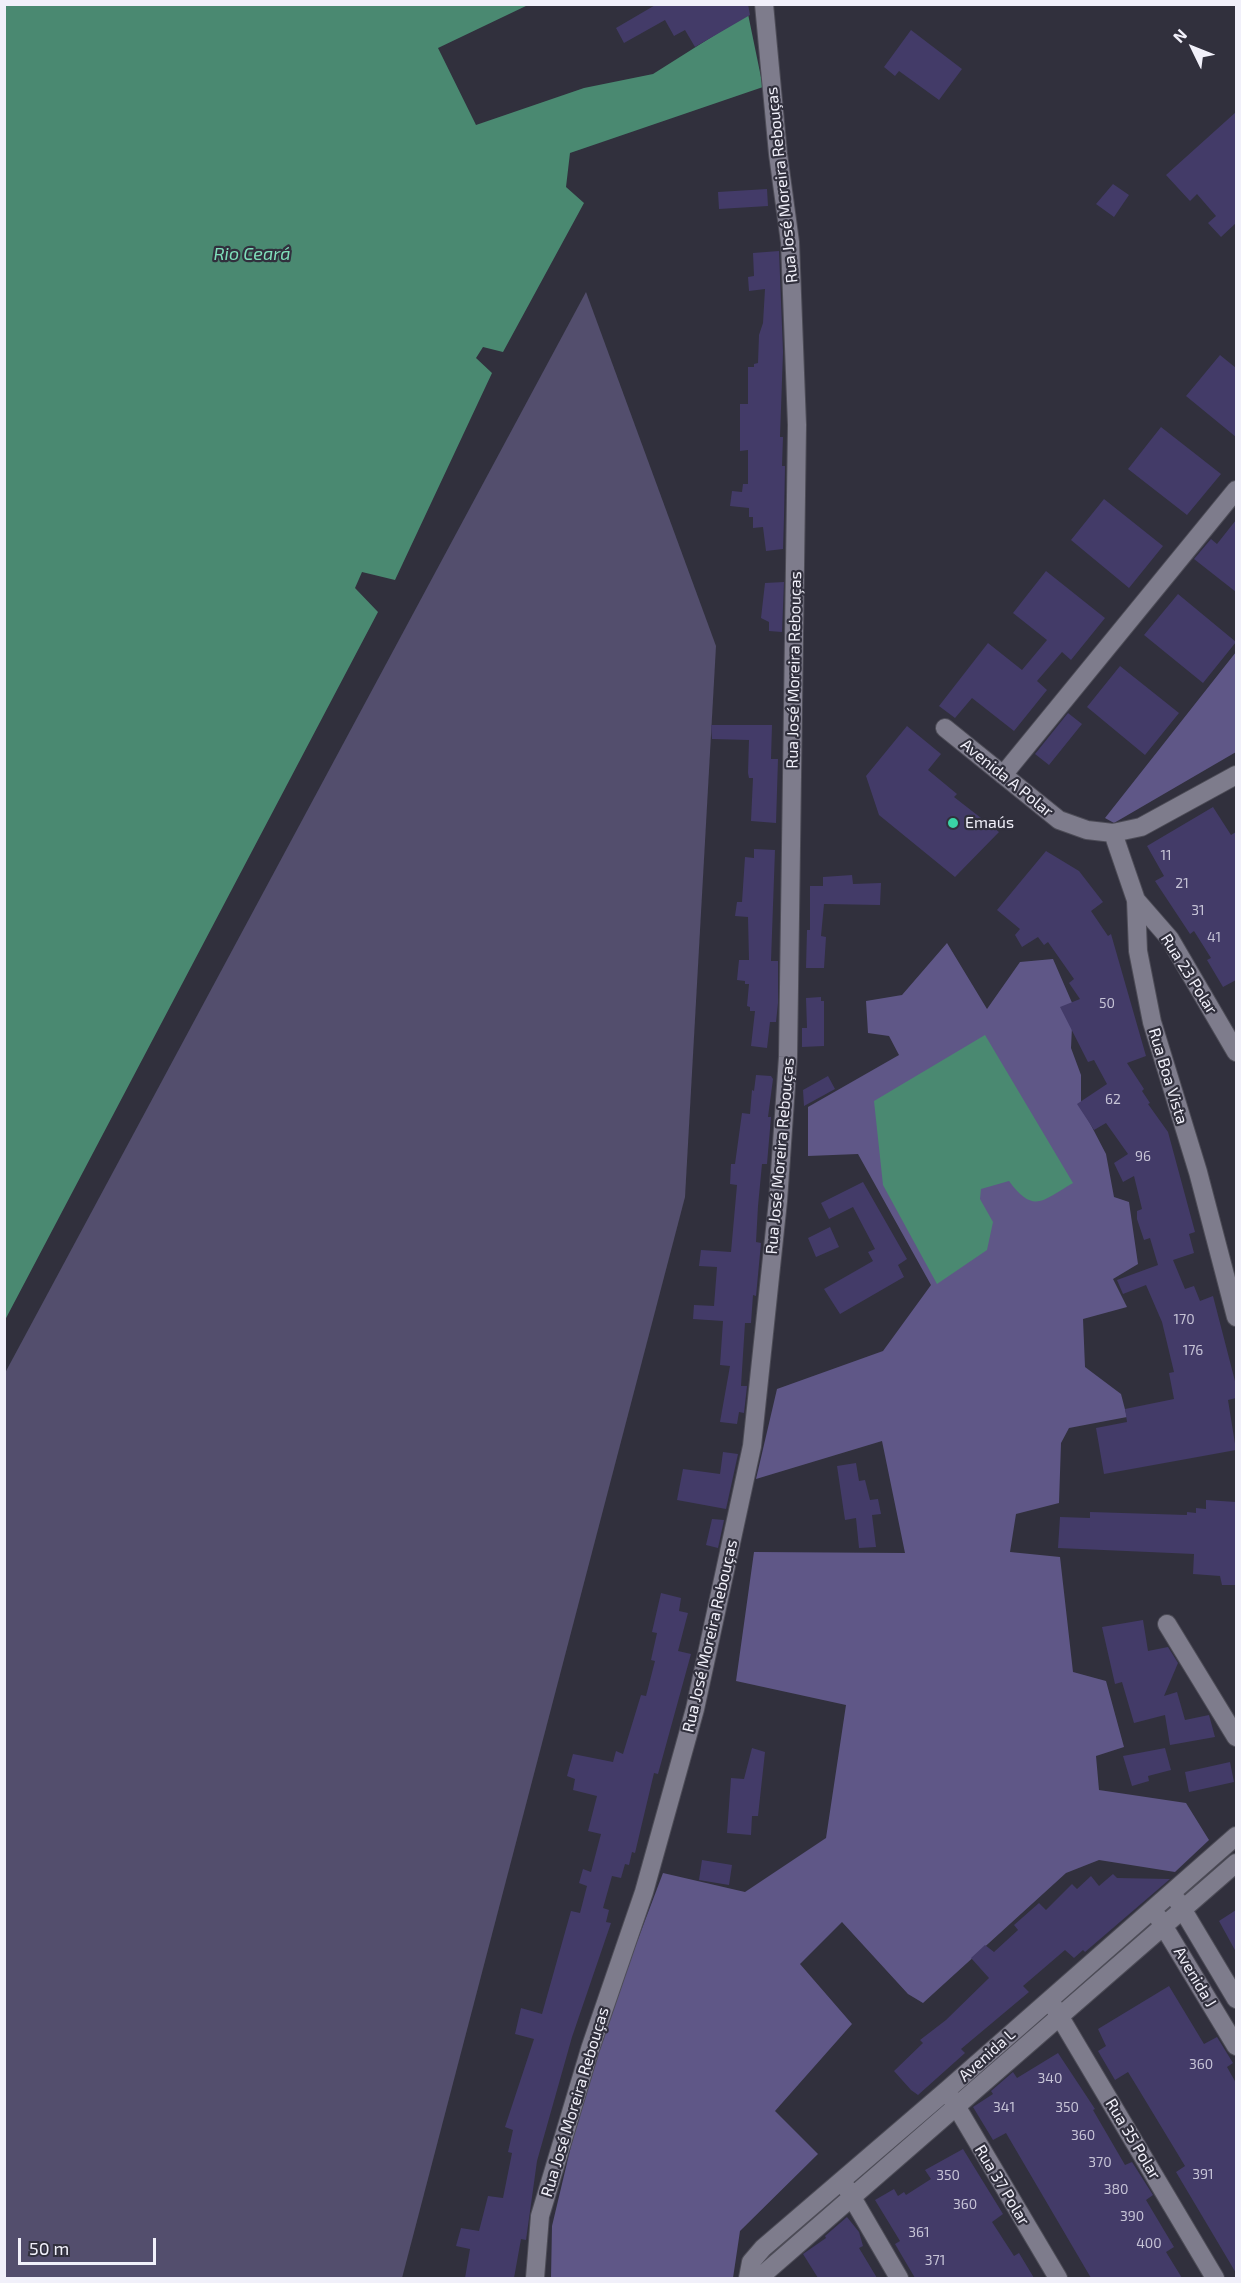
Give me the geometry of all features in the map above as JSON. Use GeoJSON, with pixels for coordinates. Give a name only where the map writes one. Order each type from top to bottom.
{"type":"FeatureCollection","features":[{"type":"Feature","properties":{"kind":"street","name":"Rua José Moreira Rebouças"},"geometry":{"type":"LineString","coordinates":[[535,2278],[540,2216],[590,2049],[644,1892],[695,1709],[752,1446],[778,1201],[788,1058],[797,425],[790,242],[778,154],[764,4]]}},
{"type":"Feature","properties":{"kind":"street"},"geometry":{"type":"LineString","coordinates":[[1003,775],[1236,490]]}},
{"type":"Feature","properties":{"kind":"street","name":"Avenida A Polar"},"geometry":{"type":"LineString","coordinates":[[945,728],[1059,820],[1087,830],[1113,833],[1141,827],[1234,782]]}},
{"type":"Feature","properties":{"kind":"street","name":"Rua Boa Vista"},"geometry":{"type":"LineString","coordinates":[[1113,833],[1136,900],[1138,951],[1152,1022],[1198,1172],[1236,1317]]}},
{"type":"Feature","properties":{"kind":"street","name":"Rua 23 Polar"},"geometry":{"type":"LineString","coordinates":[[1136,900],[1170,939],[1236,1052]]}},
{"type":"Feature","properties":{"kind":"street"},"geometry":{"type":"LineString","coordinates":[[1167,1624],[1236,1737]]}},
{"type":"Feature","properties":{"kind":"street","name":"Avenida L"},"geometry":{"type":"LineString","coordinates":[[748,2278],[751,2262],[759,2252],[1236,1836]]}},
{"type":"Feature","properties":{"kind":"street","name":"Avenida L"},"geometry":{"type":"LineString","coordinates":[[759,2278],[957,2109],[1236,1863]]}},
{"type":"Feature","properties":{"kind":"street","name":"Avenida J"},"geometry":{"type":"LineString","coordinates":[[1172,1890],[1236,1999]]}},
{"type":"Feature","properties":{"kind":"street","name":"Avenida J"},"geometry":{"type":"LineString","coordinates":[[1152,1908],[1236,2046]]}},
{"type":"Feature","properties":{"kind":"street","name":"Rua 35 Polar"},"geometry":{"type":"LineString","coordinates":[[1049,1999],[1215,2278]]}},
{"type":"Feature","properties":{"kind":"street","name":"Rua 37 Polar"},"geometry":{"type":"LineString","coordinates":[[947,2090],[1058,2278]]}},
{"type":"Feature","properties":{"kind":"street"},"geometry":{"type":"LineString","coordinates":[[843,2180],[899,2278]]}},
{"type":"Feature","properties":{"kind":"shaded area"},"geometry":{"type":"Polygon","coordinates":[[[586,292],[716,646],[685,1197],[402,2278],[5,2278],[5,1373],[586,292]]]}},
{"type":"Feature","properties":{"kind":"shaded area"},"geometry":{"type":"Polygon","coordinates":[[[1236,652],[1236,752],[1114,823],[1105,818],[1236,652]]]}},
{"type":"Feature","properties":{"kind":"shaded area"},"geometry":{"type":"Polygon","coordinates":[[[947,943],[987,1009],[1020,962],[1053,959],[1073,1005],[1071,1048],[1081,1075],[1081,1106],[1106,1154],[1114,1197],[1129,1202],[1138,1264],[1113,1279],[1127,1307],[1083,1319],[1085,1367],[1121,1394],[1127,1417],[1069,1428],[1061,1443],[1059,1503],[1016,1514],[1010,1552],[1060,1557],[1073,1672],[1106,1681],[1124,1747],[1096,1756],[1099,1790],[1186,1803],[1209,1840],[1175,1872],[1099,1860],[1066,1873],[923,2003],[908,1994],[842,1922],[800,1964],[852,2024],[775,2111],[818,2154],[740,2231],[733,2278],[551,2278],[552,2226],[590,2066],[663,1873],[745,1892],[826,1838],[846,1705],[736,1681],[754,1552],[905,1553],[882,1441],[756,1479],[777,1389],[883,1351],[931,1285],[858,1154],[808,1156],[808,1107],[899,1055],[889,1036],[868,1033],[866,1001],[902,995],[947,943]]]}},
{"type":"Feature","properties":{"kind":"water","name":"Rio Ceará"},"geometry":{"type":"Polygon","coordinates":[[[5,5],[528,5],[438,48],[476,125],[584,88],[653,74],[748,14],[763,87],[570,153],[566,187],[584,203],[503,352],[483,347],[476,358],[492,373],[395,580],[362,572],[355,588],[378,612],[5,1320],[5,5]]]}},
{"type":"Feature","properties":{"kind":"water"},"geometry":{"type":"Polygon","coordinates":[[[985,1035],[1073,1183],[1039,1201],[1025,1198],[1009,1181],[981,1189],[980,1199],[993,1222],[987,1250],[937,1284],[883,1185],[874,1101],[985,1035]]]}},
{"type":"Feature","properties":{"kind":"building"},"geometry":{"type":"Polygon","coordinates":[[[657,4],[748,4],[750,15],[695,47],[685,30],[674,36],[665,20],[624,43],[616,28],[657,4]]]}},
{"type":"Feature","properties":{"kind":"building"},"geometry":{"type":"Polygon","coordinates":[[[911,30],[962,69],[939,100],[899,71],[895,76],[884,67],[911,30]]]}},
{"type":"Feature","properties":{"kind":"building"},"geometry":{"type":"Polygon","coordinates":[[[1236,112],[1236,223],[1221,237],[1208,223],[1216,216],[1197,194],[1190,201],[1166,175],[1236,112]]]}},
{"type":"Feature","properties":{"kind":"building"},"geometry":{"type":"Polygon","coordinates":[[[1113,184],[1129,195],[1114,217],[1096,204],[1113,184]]]}},
{"type":"Feature","properties":{"kind":"building"},"geometry":{"type":"Polygon","coordinates":[[[767,189],[768,206],[719,209],[718,192],[767,189]]]}},
{"type":"Feature","properties":{"kind":"building"},"geometry":{"type":"Polygon","coordinates":[[[779,251],[783,352],[780,437],[783,437],[782,466],[785,466],[783,549],[766,551],[763,527],[753,528],[753,517],[749,517],[749,508],[730,506],[732,491],[742,492],[743,484],[748,484],[748,450],[740,451],[740,404],[748,404],[748,367],[754,367],[754,364],[758,363],[759,335],[763,323],[765,289],[749,291],[748,277],[754,276],[753,253],[779,251]]]}},
{"type":"Feature","properties":{"kind":"building"},"geometry":{"type":"Polygon","coordinates":[[[1220,355],[1236,368],[1236,437],[1186,396],[1220,355]]]}},
{"type":"Feature","properties":{"kind":"building"},"geometry":{"type":"Polygon","coordinates":[[[1161,427],[1221,474],[1187,515],[1128,469],[1161,427]]]}},
{"type":"Feature","properties":{"kind":"building"},"geometry":{"type":"Polygon","coordinates":[[[1104,499],[1163,546],[1129,588],[1071,540],[1104,499]]]}},
{"type":"Feature","properties":{"kind":"building"},"geometry":{"type":"Polygon","coordinates":[[[1236,520],[1236,592],[1194,559],[1211,539],[1217,544],[1236,520]]]}},
{"type":"Feature","properties":{"kind":"building"},"geometry":{"type":"Polygon","coordinates":[[[1046,571],[1105,618],[1071,660],[1062,652],[1037,681],[1047,690],[1014,731],[972,698],[955,718],[939,706],[988,643],[1022,670],[1047,640],[1013,613],[1046,571]]]}},
{"type":"Feature","properties":{"kind":"building"},"geometry":{"type":"Polygon","coordinates":[[[784,582],[782,632],[769,631],[769,622],[761,618],[765,583],[784,582]]]}},
{"type":"Feature","properties":{"kind":"building"},"geometry":{"type":"Polygon","coordinates":[[[1178,594],[1236,642],[1203,683],[1144,635],[1178,594]]]}},
{"type":"Feature","properties":{"kind":"building"},"geometry":{"type":"Polygon","coordinates":[[[1120,666],[1179,713],[1145,755],[1087,707],[1120,666]]]}},
{"type":"Feature","properties":{"kind":"building"},"geometry":{"type":"Polygon","coordinates":[[[1068,713],[1082,724],[1049,765],[1035,754],[1068,713]]]}},
{"type":"Feature","properties":{"kind":"building"},"geometry":{"type":"Polygon","coordinates":[[[711,725],[772,725],[771,759],[778,759],[776,823],[751,821],[753,778],[749,778],[748,773],[749,740],[712,739],[711,725]]]}},
{"type":"Feature","properties":{"kind":"building"},"geometry":{"type":"Polygon","coordinates":[[[907,726],[941,754],[928,770],[957,794],[954,797],[999,832],[955,877],[879,815],[866,776],[907,726]]]}},
{"type":"Feature","properties":{"kind":"building"},"geometry":{"type":"Polygon","coordinates":[[[1213,807],[1231,835],[1236,832],[1236,980],[1223,987],[1207,960],[1211,958],[1194,931],[1190,934],[1155,881],[1164,876],[1147,846],[1213,807]]]}},
{"type":"Feature","properties":{"kind":"building"},"geometry":{"type":"Polygon","coordinates":[[[754,849],[775,850],[771,961],[778,961],[778,1003],[776,1022],[770,1022],[767,1048],[751,1046],[755,1011],[750,1011],[750,1007],[747,1006],[749,984],[737,980],[739,960],[749,960],[748,917],[735,916],[737,902],[742,902],[745,857],[754,858],[754,849]]]}},
{"type":"Feature","properties":{"kind":"building"},"geometry":{"type":"Polygon","coordinates":[[[1046,851],[1079,871],[1103,902],[1091,911],[1108,936],[1111,934],[1146,1056],[1127,1063],[1144,1089],[1142,1091],[1150,1103],[1148,1104],[1168,1132],[1195,1232],[1189,1234],[1194,1253],[1173,1260],[1185,1289],[1194,1286],[1200,1301],[1213,1296],[1236,1385],[1236,1398],[1228,1400],[1236,1450],[1104,1474],[1096,1428],[1127,1422],[1125,1409],[1174,1399],[1169,1373],[1174,1372],[1162,1322],[1146,1285],[1123,1294],[1117,1280],[1158,1265],[1150,1238],[1144,1240],[1137,1219],[1137,1211],[1142,1209],[1134,1176],[1123,1182],[1114,1163],[1128,1154],[1106,1123],[1094,1130],[1077,1104],[1107,1084],[1094,1060],[1088,1062],[1060,1007],[1080,999],[1069,983],[1074,979],[1048,942],[1044,945],[1038,937],[1022,947],[1015,935],[1020,929],[997,910],[1046,851]]]}},
{"type":"Feature","properties":{"kind":"building"},"geometry":{"type":"Polygon","coordinates":[[[852,875],[853,884],[881,883],[880,905],[824,904],[821,936],[826,937],[824,968],[806,968],[807,930],[810,930],[810,886],[823,886],[823,877],[852,875]]]}},
{"type":"Feature","properties":{"kind":"building"},"geometry":{"type":"Polygon","coordinates":[[[821,997],[821,1001],[824,1001],[824,1046],[802,1047],[802,1028],[807,1028],[806,998],[821,997]]]}},
{"type":"Feature","properties":{"kind":"building"},"geometry":{"type":"Polygon","coordinates":[[[756,1075],[771,1076],[773,1079],[768,1117],[771,1117],[767,1164],[762,1164],[758,1206],[756,1242],[761,1243],[756,1296],[753,1295],[751,1323],[745,1323],[741,1386],[747,1386],[744,1413],[739,1412],[737,1424],[720,1422],[730,1366],[720,1365],[723,1321],[693,1319],[694,1305],[714,1306],[717,1267],[699,1266],[701,1250],[731,1252],[737,1185],[730,1184],[731,1164],[735,1164],[742,1113],[750,1114],[756,1075]]]}},
{"type":"Feature","properties":{"kind":"building"},"geometry":{"type":"Polygon","coordinates":[[[828,1076],[835,1089],[804,1106],[803,1090],[828,1076]]]}},
{"type":"Feature","properties":{"kind":"building"},"geometry":{"type":"Polygon","coordinates":[[[863,1182],[907,1259],[898,1265],[904,1277],[840,1314],[824,1289],[873,1261],[868,1252],[875,1249],[853,1207],[829,1219],[821,1203],[863,1182]]]}},
{"type":"Feature","properties":{"kind":"building"},"geometry":{"type":"Polygon","coordinates":[[[830,1227],[839,1247],[816,1257],[808,1238],[830,1227]]]}},
{"type":"Feature","properties":{"kind":"building"},"geometry":{"type":"Polygon","coordinates":[[[723,1452],[738,1454],[726,1509],[677,1500],[683,1469],[720,1474],[723,1452]]]}},
{"type":"Feature","properties":{"kind":"building"},"geometry":{"type":"Polygon","coordinates":[[[856,1463],[859,1481],[865,1480],[870,1500],[878,1499],[881,1514],[872,1515],[876,1547],[859,1548],[856,1518],[845,1520],[837,1466],[856,1463]]]}},
{"type":"Feature","properties":{"kind":"building"},"geometry":{"type":"Polygon","coordinates":[[[1206,1500],[1236,1502],[1236,1585],[1222,1585],[1220,1576],[1193,1574],[1194,1554],[1058,1548],[1060,1517],[1090,1518],[1090,1512],[1187,1515],[1187,1512],[1196,1513],[1196,1508],[1206,1509],[1206,1500]]]}},
{"type":"Feature","properties":{"kind":"building"},"geometry":{"type":"Polygon","coordinates":[[[712,1519],[724,1520],[718,1548],[706,1545],[712,1519]]]}},
{"type":"Feature","properties":{"kind":"building"},"geometry":{"type":"Polygon","coordinates":[[[661,1593],[681,1598],[679,1611],[688,1613],[678,1651],[691,1654],[658,1774],[654,1773],[635,1853],[632,1852],[629,1865],[625,1864],[621,1878],[612,1876],[603,1908],[609,1910],[606,1922],[611,1923],[572,2037],[537,2161],[526,2240],[521,2239],[514,2278],[465,2278],[470,2249],[456,2246],[461,2228],[479,2231],[488,2196],[503,2198],[512,2153],[508,2152],[513,2130],[505,2127],[534,2039],[515,2034],[521,2008],[542,2014],[571,1911],[580,1913],[587,1886],[579,1883],[583,1869],[591,1872],[601,1834],[588,1831],[597,1796],[573,1790],[575,1779],[567,1776],[573,1754],[613,1762],[616,1751],[623,1754],[641,1695],[646,1696],[655,1661],[651,1660],[657,1633],[652,1632],[661,1593]]]}},
{"type":"Feature","properties":{"kind":"building"},"geometry":{"type":"Polygon","coordinates":[[[1143,1620],[1148,1651],[1168,1647],[1178,1663],[1164,1696],[1177,1692],[1185,1720],[1209,1715],[1215,1737],[1170,1745],[1165,1715],[1134,1723],[1122,1682],[1115,1684],[1102,1627],[1143,1620]]]}},
{"type":"Feature","properties":{"kind":"building"},"geometry":{"type":"Polygon","coordinates":[[[752,1748],[765,1752],[758,1816],[752,1816],[751,1835],[727,1833],[731,1778],[744,1779],[752,1748]]]}},
{"type":"Feature","properties":{"kind":"building"},"geometry":{"type":"Polygon","coordinates":[[[1165,1748],[1171,1770],[1148,1776],[1149,1781],[1132,1786],[1123,1756],[1165,1748]]]}},
{"type":"Feature","properties":{"kind":"building"},"geometry":{"type":"Polygon","coordinates":[[[1230,1762],[1234,1782],[1189,1792],[1185,1772],[1230,1762]]]}},
{"type":"Feature","properties":{"kind":"building"},"geometry":{"type":"Polygon","coordinates":[[[702,1860],[732,1865],[729,1885],[699,1880],[702,1860]]]}},
{"type":"Feature","properties":{"kind":"building"},"geometry":{"type":"Polygon","coordinates":[[[1113,1874],[1117,1878],[1170,1879],[1085,1952],[1083,1950],[1074,1958],[1065,1950],[1023,1986],[1029,1992],[961,2049],[965,2053],[918,2095],[911,2090],[894,2071],[923,2043],[920,2040],[946,2020],[989,1978],[971,1958],[985,1945],[994,1952],[1018,1930],[1014,1925],[1039,1903],[1046,1910],[1072,1884],[1077,1889],[1091,1876],[1099,1886],[1113,1874]]]}},
{"type":"Feature","properties":{"kind":"building"},"geometry":{"type":"Polygon","coordinates":[[[1236,1910],[1236,1952],[1219,1921],[1236,1910]]]}},
{"type":"Feature","properties":{"kind":"building"},"geometry":{"type":"Polygon","coordinates":[[[1169,1986],[1204,2044],[1217,2037],[1233,2063],[1227,2067],[1236,2083],[1236,2273],[1176,2172],[1185,2166],[1128,2072],[1115,2080],[1098,2051],[1106,2046],[1098,2029],[1169,1986]]]}},
{"type":"Feature","properties":{"kind":"building"},"geometry":{"type":"Polygon","coordinates":[[[1058,2053],[1095,2109],[1093,2110],[1125,2165],[1132,2162],[1153,2195],[1146,2200],[1174,2247],[1166,2252],[1182,2278],[1091,2278],[1006,2133],[993,2140],[973,2107],[993,2094],[991,2091],[1013,2072],[1017,2078],[1058,2053]]]}},
{"type":"Feature","properties":{"kind":"building"},"geometry":{"type":"Polygon","coordinates":[[[963,2149],[1003,2214],[992,2222],[1014,2256],[1019,2253],[1034,2278],[915,2278],[895,2244],[900,2241],[875,2200],[894,2189],[898,2196],[904,2192],[906,2195],[931,2179],[925,2170],[963,2149]]]}},
{"type":"Feature","properties":{"kind":"building"},"geometry":{"type":"Polygon","coordinates":[[[847,2217],[859,2232],[863,2246],[859,2248],[877,2278],[818,2278],[803,2254],[826,2238],[825,2236],[847,2217]]]}},
{"type":"Feature","properties":{"kind":"place","name":"Emaús"},"geometry":{"type":"Point","coordinates":[953,823]}}]}
